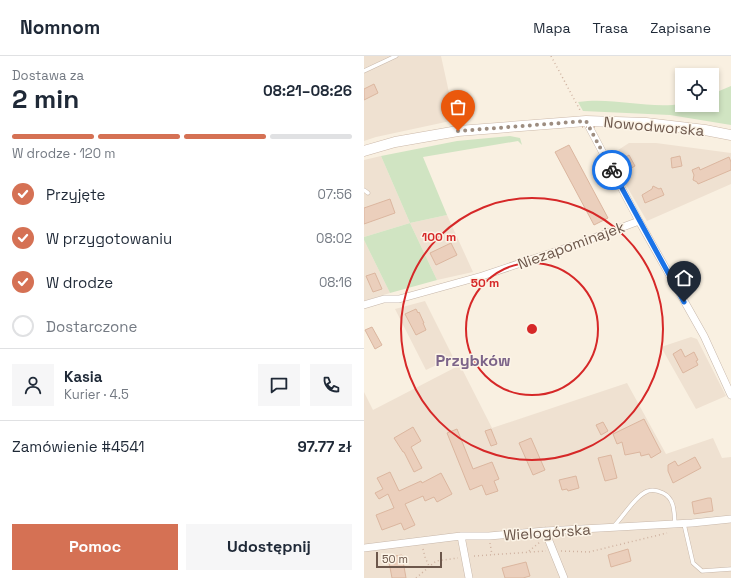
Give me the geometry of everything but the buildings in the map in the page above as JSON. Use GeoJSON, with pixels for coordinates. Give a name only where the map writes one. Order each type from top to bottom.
{"type":"FeatureCollection","features":[{"type":"Feature","properties":{"kind":"street","name":"Nowodworska"},"geometry":{"type":"LineString","coordinates":[[364,151],[395,142],[458,131],[584,124],[646,123],[705,130],[731,135]]}},
{"type":"Feature","properties":{"kind":"street"},"geometry":{"type":"LineString","coordinates":[[584,124],[704,336],[731,395]]}},
{"type":"Feature","properties":{"kind":"street","name":"Niezapominajek"},"geometry":{"type":"LineString","coordinates":[[364,305],[384,299],[398,299],[482,276],[572,246],[639,221]]}},
{"type":"Feature","properties":{"kind":"street","name":"Wielogórska"},"geometry":{"type":"LineString","coordinates":[[364,548],[461,536],[546,534],[731,519]]}},
{"type":"Feature","properties":{"kind":"street"},"geometry":{"type":"LineString","coordinates":[[546,534],[564,578]]}},
{"type":"Feature","properties":{"kind":"street"},"geometry":{"type":"LineString","coordinates":[[461,536],[469,578]]}},
{"type":"Feature","properties":{"kind":"lane"},"geometry":{"type":"LineString","coordinates":[[364,71],[396,56]]}},
{"type":"Feature","properties":{"kind":"lane"},"geometry":{"type":"LineString","coordinates":[[364,190],[368,193]]}},
{"type":"Feature","properties":{"kind":"lane"},"geometry":{"type":"LineString","coordinates":[[612,528],[638,498],[649,490],[658,490],[667,495],[674,504],[675,524]]}},
{"type":"Feature","properties":{"kind":"lane"},"geometry":{"type":"LineString","coordinates":[[684,524],[693,563],[702,570],[731,569]]}},
{"type":"Feature","properties":{"kind":"path"},"geometry":{"type":"LineString","coordinates":[[551,56],[584,124],[597,127]]}},
{"type":"Feature","properties":{"kind":"path"},"geometry":{"type":"LineString","coordinates":[[416,578],[436,561],[464,557],[553,550],[571,553],[589,552],[671,532]]}},
{"type":"Feature","properties":{"kind":"path"},"geometry":{"type":"LineString","coordinates":[[529,552],[546,534]]}},
{"type":"Feature","properties":{"kind":"path"},"geometry":{"type":"LineString","coordinates":[[489,536],[492,555]]}},
{"type":"Feature","properties":{"kind":"path"},"geometry":{"type":"LineString","coordinates":[[421,540],[429,566]]}},
{"type":"Feature","properties":{"kind":"shaded area"},"geometry":{"type":"Polygon","coordinates":[[[364,56],[441,56],[455,120],[364,141],[364,56]]]}},
{"type":"Feature","properties":{"kind":"shaded area"},"geometry":{"type":"Polygon","coordinates":[[[629,143],[656,143],[731,153],[731,184],[647,221],[609,156],[629,143]]]}},
{"type":"Feature","properties":{"kind":"shaded area"},"geometry":{"type":"Polygon","coordinates":[[[381,156],[410,223],[364,237],[364,160],[381,156]]]}},
{"type":"Feature","properties":{"kind":"shaded area"},"geometry":{"type":"Polygon","coordinates":[[[447,215],[473,272],[437,280],[410,223],[447,215]]]}},
{"type":"Feature","properties":{"kind":"shaded area"},"geometry":{"type":"Polygon","coordinates":[[[364,240],[390,293],[364,301],[364,240]]]}},
{"type":"Feature","properties":{"kind":"shaded area"},"geometry":{"type":"Polygon","coordinates":[[[425,301],[453,357],[426,370],[395,309],[425,301]]]}},
{"type":"Feature","properties":{"kind":"shaded area"},"geometry":{"type":"Polygon","coordinates":[[[691,337],[697,339],[726,396],[696,409],[661,347],[691,337]]]}},
{"type":"Feature","properties":{"kind":"shaded area"},"geometry":{"type":"Polygon","coordinates":[[[460,365],[492,428],[627,383],[666,454],[713,438],[722,458],[731,457],[731,578],[364,578],[364,392],[373,410],[460,365]]]}},
{"type":"Feature","properties":{"kind":"green space"},"geometry":{"type":"Polygon","coordinates":[[[731,86],[731,125],[670,115],[583,111],[578,102],[604,101],[656,105],[675,105],[675,112],[719,112],[719,91],[731,86]]]}},
{"type":"Feature","properties":{"kind":"green space"},"geometry":{"type":"Polygon","coordinates":[[[510,136],[520,138],[522,145],[518,141],[423,157],[447,215],[410,223],[381,156],[457,141],[510,136]]]}},
{"type":"Feature","properties":{"kind":"green space"},"geometry":{"type":"Polygon","coordinates":[[[410,223],[437,280],[390,293],[364,240],[364,237],[410,223]]]}},
{"type":"Feature","properties":{"kind":"way so far"},"geometry":{"type":"LineString","coordinates":[[458,131],[516,125],[586,121],[612,170]]}},
{"type":"Feature","properties":{"kind":"district","name":"Przybków"},"geometry":{"type":"Point","coordinates":[473,360]}},
{"type":"Feature","properties":{"kind":"route"},"geometry":{"type":"LineString","coordinates":[[612,170],[684,302]]}}]}
